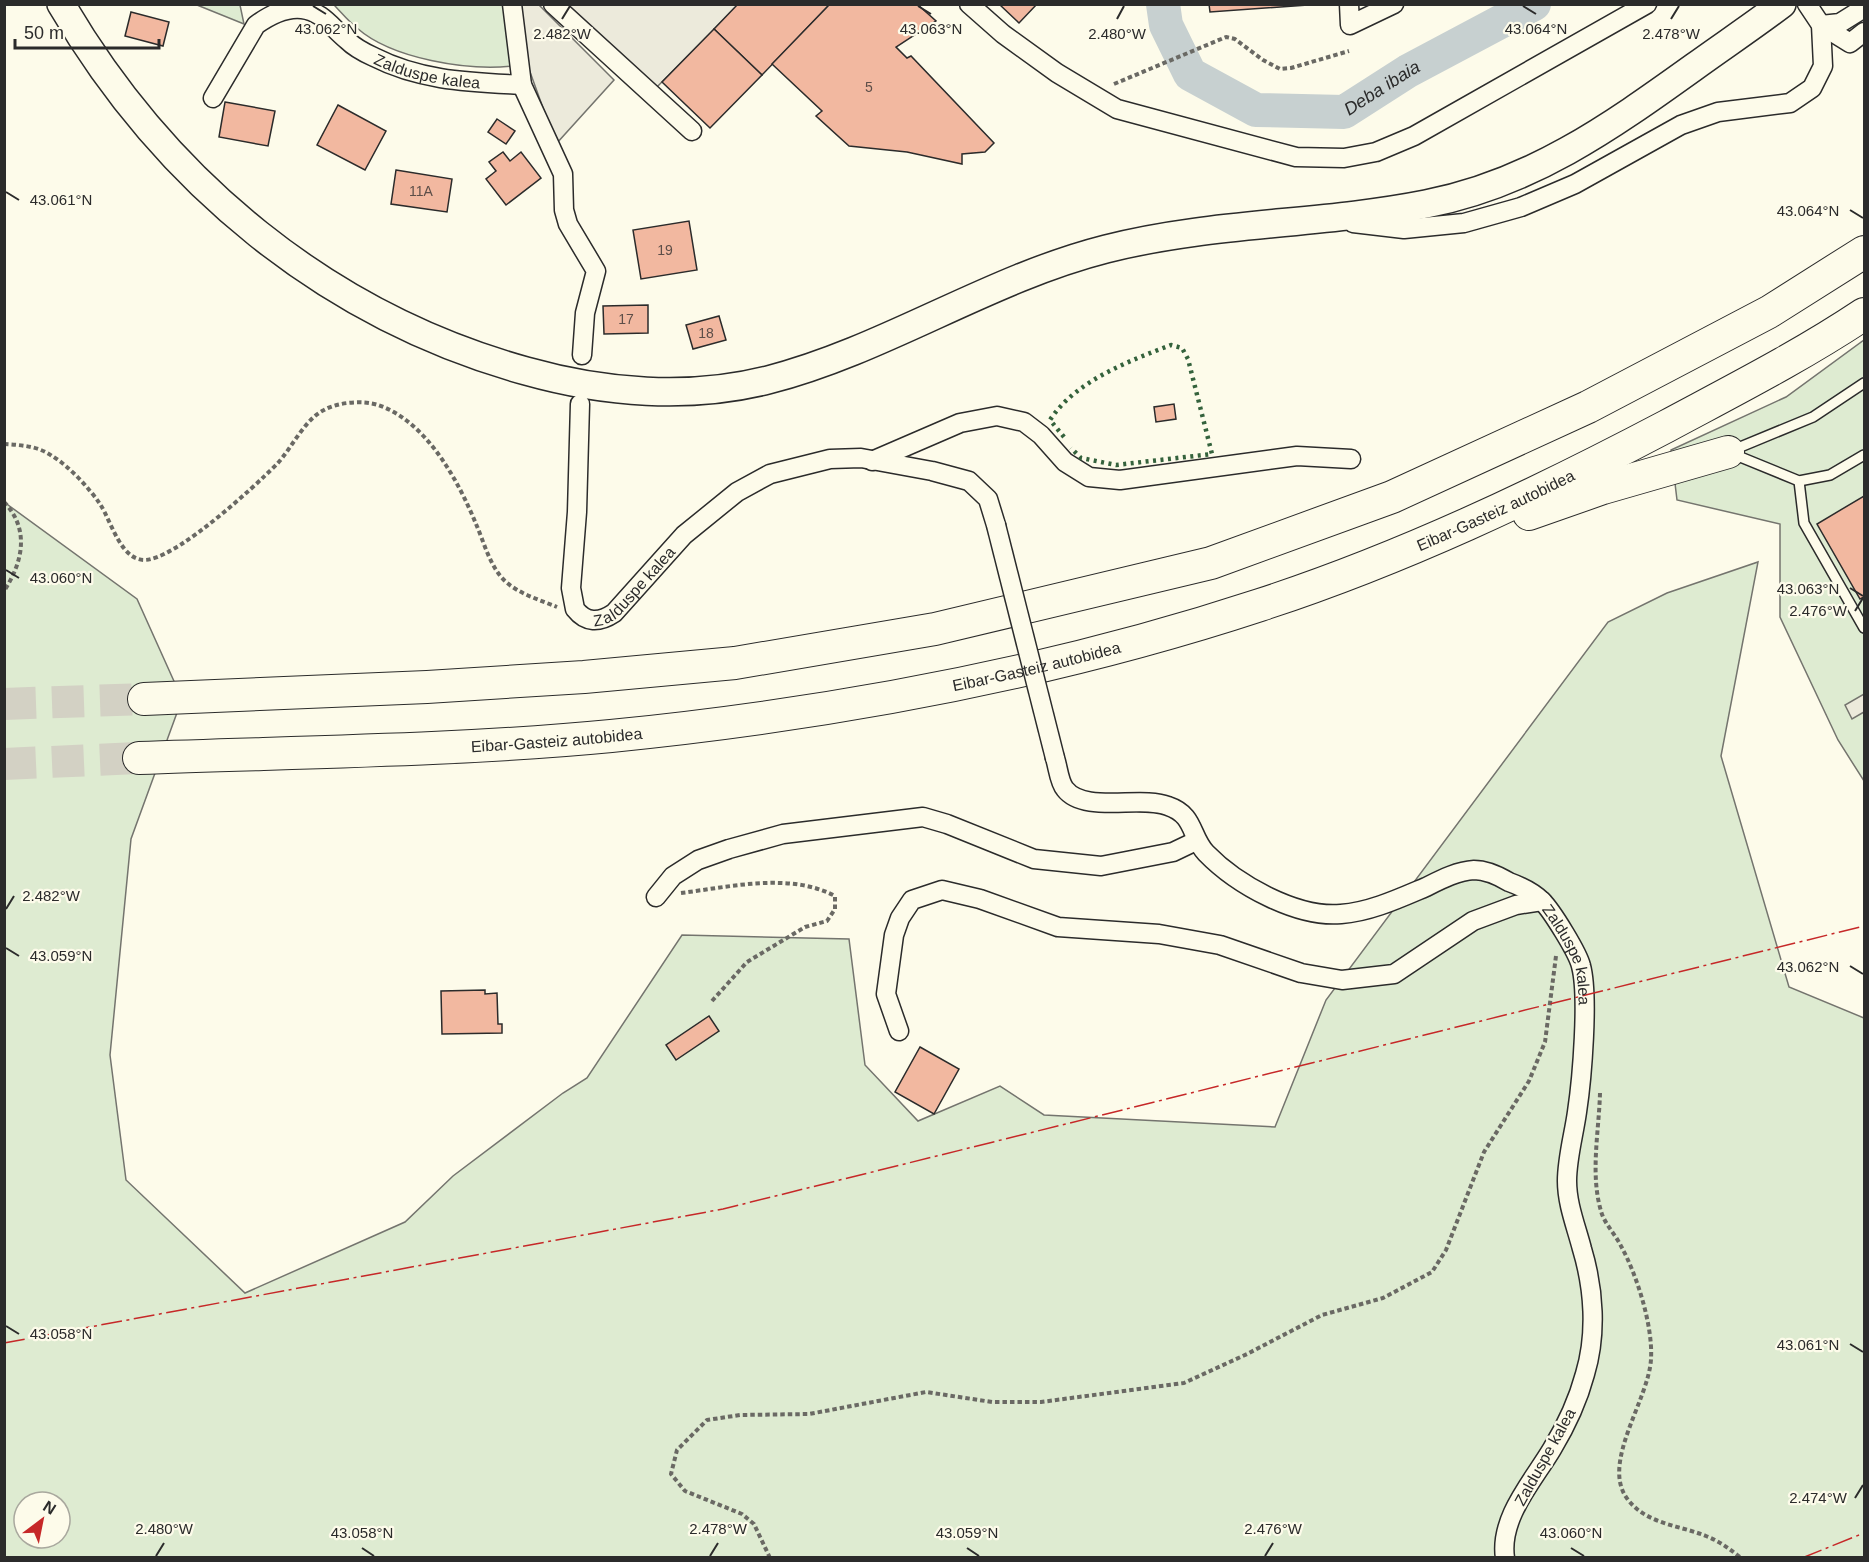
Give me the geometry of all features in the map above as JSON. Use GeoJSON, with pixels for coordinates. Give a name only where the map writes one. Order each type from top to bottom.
{"type":"FeatureCollection","features":[{"type":"Feature","properties":{"kind":"highway"},"geometry":{"type":"LineString","coordinates":[[144,699],[584,678],[735,663],[935,629],[1211,563],[1392,497],[1588,407],[1769,312],[1864,252]]}},
{"type":"Feature","properties":{"kind":"highway","name":"Eibar-Gasteiz autobidea"},"geometry":{"type":"LineString","coordinates":[[139,758],[411,748],[608,736],[742,720],[1012,675],[1148,640],[1263,604],[1370,565],[1472,522],[1618,452],[1809,351],[1864,314]]}},
{"type":"Feature","properties":{"kind":"highway"},"geometry":{"type":"LineString","coordinates":[[1472,522],[1505,522],[1603,488],[1700,462],[1728,452]]}},
{"type":"Feature","properties":{"kind":"main road"},"geometry":{"type":"LineString","coordinates":[[61,4],[86,47],[129,108],[214,195],[282,254],[344,295],[420,334],[501,364],[566,382],[637,392],[720,389],[763,381],[807,369],[897,334],[979,296],[1102,249],[1209,230],[1427,204],[1509,181],[1589,140],[1779,6]]}},
{"type":"Feature","properties":{"kind":"street"},"geometry":{"type":"LineString","coordinates":[[512,4],[522,85],[563,174],[564,210],[568,224],[596,271],[585,313],[582,355]]}},
{"type":"Feature","properties":{"kind":"street"},"geometry":{"type":"LineString","coordinates":[[553,4],[656,101],[692,131]]}},
{"type":"Feature","properties":{"kind":"street"},"geometry":{"type":"LineString","coordinates":[[969,4],[1048,66],[1117,109],[1296,157],[1344,158],[1376,152],[1414,136],[1647,4]]}},
{"type":"Feature","properties":{"kind":"street"},"geometry":{"type":"LineString","coordinates":[[1349,4],[1350,25],[1394,4]]}},
{"type":"Feature","properties":{"kind":"street"},"geometry":{"type":"LineString","coordinates":[[1807,4],[1821,25],[1850,43],[1864,33]]}},
{"type":"Feature","properties":{"kind":"street","name":"Zalduspe kalea"},"geometry":{"type":"LineString","coordinates":[[213,98],[256,26],[267,17],[289,8],[305,9],[322,16],[348,41],[374,57],[418,75],[447,80],[522,85]]}},
{"type":"Feature","properties":{"kind":"street"},"geometry":{"type":"LineString","coordinates":[[1821,25],[1840,22],[1864,8]]}},
{"type":"Feature","properties":{"kind":"street"},"geometry":{"type":"LineString","coordinates":[[1315,219],[1404,229],[1464,223],[1521,207],[1575,184],[1681,125],[1718,112],[1790,103],[1812,88],[1823,66],[1821,25]]}},
{"type":"Feature","properties":{"kind":"street","name":"Zalduspe kalea"},"geometry":{"type":"LineString","coordinates":[[580,404],[578,512],[571,588],[574,607],[581,616],[592,621],[609,616],[684,535],[722,502],[770,474],[830,459],[872,460],[932,471],[969,481],[988,499],[1064,788],[1080,800],[1119,803],[1147,801],[1169,806],[1188,818],[1196,841],[1207,854],[1278,903],[1302,911],[1324,914],[1354,912],[1470,870],[1482,871],[1502,878],[1542,901],[1574,948],[1584,983],[1578,1106],[1567,1177],[1572,1213],[1589,1278],[1593,1329],[1586,1374],[1574,1407],[1506,1530],[1503,1546],[1505,1557]]}},
{"type":"Feature","properties":{"kind":"street"},"geometry":{"type":"LineString","coordinates":[[872,460],[960,423],[997,416],[1024,422],[1041,435],[1065,462],[1089,477],[1120,480],[1297,456],[1351,459]]}},
{"type":"Feature","properties":{"kind":"street"},"geometry":{"type":"LineString","coordinates":[[656,897],[673,876],[698,860],[729,849],[783,834],[923,817],[1034,858],[1101,866],[1173,852],[1196,841]]}},
{"type":"Feature","properties":{"kind":"street"},"geometry":{"type":"LineString","coordinates":[[899,1031],[886,993],[894,935],[900,918],[912,900],[942,890],[980,899],[1058,927],[1158,934],[1220,945],[1302,973],[1342,980],[1394,974],[1473,921],[1516,905],[1542,901]]}},
{"type":"Feature","properties":{"kind":"lane"},"geometry":{"type":"LineString","coordinates":[[1728,452],[1813,417],[1864,382]]}},
{"type":"Feature","properties":{"kind":"lane"},"geometry":{"type":"LineString","coordinates":[[1728,452],[1799,481],[1830,475],[1864,455]]}},
{"type":"Feature","properties":{"kind":"lane"},"geometry":{"type":"LineString","coordinates":[[1799,481],[1804,524],[1864,628]]}},
{"type":"Feature","properties":{"kind":"path"},"geometry":{"type":"LineString","coordinates":[[1128,80],[1210,42],[1226,37],[1235,39],[1263,60],[1280,69],[1291,68],[1348,51]]}},
{"type":"Feature","properties":{"kind":"path"},"geometry":{"type":"LineString","coordinates":[[4,444],[30,446],[52,456],[100,504],[120,544],[136,559],[148,560],[184,544],[277,464],[323,410],[359,402],[376,404],[406,422],[425,439],[453,478],[494,566],[504,580],[528,596],[560,608],[574,607]]}},
{"type":"Feature","properties":{"kind":"path"},"geometry":{"type":"LineString","coordinates":[[4,502],[18,520],[22,556],[4,591]]}},
{"type":"Feature","properties":{"kind":"path"},"geometry":{"type":"LineString","coordinates":[[656,897],[756,885],[798,884],[819,888],[835,896],[834,909],[827,921],[805,927],[747,963],[712,1001]]}},
{"type":"Feature","properties":{"kind":"path"},"geometry":{"type":"LineString","coordinates":[[770,1557],[754,1524],[742,1514],[685,1491],[671,1473],[677,1450],[707,1420],[740,1415],[810,1414],[926,1392],[992,1402],[1041,1402],[1184,1383],[1247,1354],[1322,1315],[1383,1298],[1432,1272],[1446,1250],[1484,1152],[1529,1081],[1545,1042],[1552,972],[1562,932]]}},
{"type":"Feature","properties":{"kind":"path"},"geometry":{"type":"LineString","coordinates":[[1600,1082],[1596,1185],[1599,1203],[1601,1212],[1634,1272],[1649,1328],[1652,1357],[1649,1375],[1622,1453],[1618,1470],[1619,1482],[1625,1496],[1637,1510],[1655,1520],[1707,1536],[1741,1557]]}},
{"type":"Feature","properties":{"kind":"green space"},"geometry":{"type":"Polygon","coordinates":[[[197,5],[240,5],[244,24],[197,5]]]}},
{"type":"Feature","properties":{"kind":"green space"},"geometry":{"type":"Polygon","coordinates":[[[334,5],[505,5],[513,66],[475,67],[410,55],[372,39],[334,5]]]}},
{"type":"Feature","properties":{"kind":"green space"},"geometry":{"type":"Polygon","coordinates":[[[1864,340],[1864,781],[1838,740],[1780,617],[1780,524],[1677,500],[1671,450],[1786,397],[1864,340]]]}},
{"type":"Feature","properties":{"kind":"green space"},"geometry":{"type":"Polygon","coordinates":[[[4,502],[137,599],[182,699],[131,839],[110,1055],[126,1180],[245,1293],[405,1222],[453,1176],[563,1093],[587,1078],[682,935],[849,939],[865,1065],[918,1121],[1000,1086],[1044,1115],[1275,1127],[1326,1000],[1608,622],[1667,593],[1758,562],[1721,756],[1789,987],[1864,1018],[1864,1557],[5,1557],[4,502]]]}},
{"type":"Feature","properties":{"kind":"shaded area"},"geometry":{"type":"Polygon","coordinates":[[[519,5],[539,5],[614,80],[556,144],[525,58],[519,5]]]}},
{"type":"Feature","properties":{"kind":"shaded area"},"geometry":{"type":"Polygon","coordinates":[[[563,5],[738,5],[654,90],[563,5]]]}},
{"type":"Feature","properties":{"kind":"shaded area"},"geometry":{"type":"Polygon","coordinates":[[[1864,694],[1864,712],[1852,719],[1845,705],[1864,694]]]}},
{"type":"Feature","properties":{"kind":"building"},"geometry":{"type":"Polygon","coordinates":[[[738,4],[830,4],[762,75],[714,29],[738,4]]]}},
{"type":"Feature","properties":{"kind":"building"},"geometry":{"type":"Polygon","coordinates":[[[830,4],[917,4],[936,21],[896,47],[907,58],[911,56],[994,143],[985,152],[962,154],[962,164],[907,152],[849,146],[816,116],[822,111],[772,64],[830,4]]]}},
{"type":"Feature","properties":{"kind":"building"},"geometry":{"type":"Polygon","coordinates":[[[999,4],[1037,4],[1019,23],[999,4]]]}},
{"type":"Feature","properties":{"kind":"building"},"geometry":{"type":"Polygon","coordinates":[[[1209,4],[1322,4],[1210,12],[1209,4]]]}},
{"type":"Feature","properties":{"kind":"building"},"geometry":{"type":"Polygon","coordinates":[[[131,12],[169,22],[163,46],[125,36],[131,12]]]}},
{"type":"Feature","properties":{"kind":"building"},"geometry":{"type":"Polygon","coordinates":[[[714,29],[762,75],[710,128],[662,82],[714,29]]]}},
{"type":"Feature","properties":{"kind":"building"},"geometry":{"type":"Polygon","coordinates":[[[225,102],[275,111],[268,146],[219,137],[225,102]]]}},
{"type":"Feature","properties":{"kind":"building"},"geometry":{"type":"Polygon","coordinates":[[[338,105],[386,131],[365,170],[317,145],[338,105]]]}},
{"type":"Feature","properties":{"kind":"building"},"geometry":{"type":"Polygon","coordinates":[[[497,119],[515,131],[506,144],[488,132],[497,119]]]}},
{"type":"Feature","properties":{"kind":"building"},"geometry":{"type":"Polygon","coordinates":[[[503,152],[510,161],[521,152],[541,178],[506,205],[486,179],[496,171],[489,162],[503,152]]]}},
{"type":"Feature","properties":{"kind":"building"},"geometry":{"type":"Polygon","coordinates":[[[396,170],[452,179],[447,212],[391,204],[396,170]]]}},
{"type":"Feature","properties":{"kind":"building"},"geometry":{"type":"Polygon","coordinates":[[[689,221],[697,270],[641,279],[633,230],[689,221]]]}},
{"type":"Feature","properties":{"kind":"building"},"geometry":{"type":"Polygon","coordinates":[[[648,305],[648,333],[604,334],[603,306],[648,305]]]}},
{"type":"Feature","properties":{"kind":"building"},"geometry":{"type":"Polygon","coordinates":[[[719,316],[726,340],[693,349],[686,325],[719,316]]]}},
{"type":"Feature","properties":{"kind":"building"},"geometry":{"type":"Polygon","coordinates":[[[1174,404],[1176,419],[1156,422],[1154,407],[1174,404]]]}},
{"type":"Feature","properties":{"kind":"building"},"geometry":{"type":"Polygon","coordinates":[[[1864,496],[1864,597],[1860,599],[1817,524],[1864,496]]]}},
{"type":"Feature","properties":{"kind":"building"},"geometry":{"type":"Polygon","coordinates":[[[485,990],[485,994],[497,993],[498,1024],[502,1024],[502,1033],[442,1034],[441,991],[485,990]]]}},
{"type":"Feature","properties":{"kind":"building"},"geometry":{"type":"Polygon","coordinates":[[[709,1016],[719,1031],[676,1060],[666,1045],[709,1016]]]}},
{"type":"Feature","properties":{"kind":"building"},"geometry":{"type":"Polygon","coordinates":[[[920,1047],[959,1069],[934,1114],[895,1092],[920,1047]]]}},
{"type":"Feature","properties":{"kind":"waterway","name":"Deba ibaia"},"geometry":{"type":"LineString","coordinates":[[1163,4],[1166,25],[1190,74],[1256,110],[1344,112],[1408,71],[1534,4]]}},
{"type":"Feature","properties":{"kind":"tunnel"},"geometry":{"type":"LineString","coordinates":[[4,704],[144,699]]}},
{"type":"Feature","properties":{"kind":"tunnel"},"geometry":{"type":"LineString","coordinates":[[4,764],[139,758]]}},
{"type":"Feature","properties":{"kind":"hedge"},"geometry":{"type":"LineString","coordinates":[[1064,437],[1050,420],[1061,406],[1088,383],[1121,365],[1171,345],[1182,348],[1188,359],[1212,454],[1116,465],[1081,458],[1071,448]]}},
{"type":"Feature","properties":{"kind":"power"},"geometry":{"type":"LineString","coordinates":[[4,1343],[723,1209],[1864,926]]}},
{"type":"Feature","properties":{"kind":"power"},"geometry":{"type":"LineString","coordinates":[[1802,1558],[1864,1533]]}}]}
